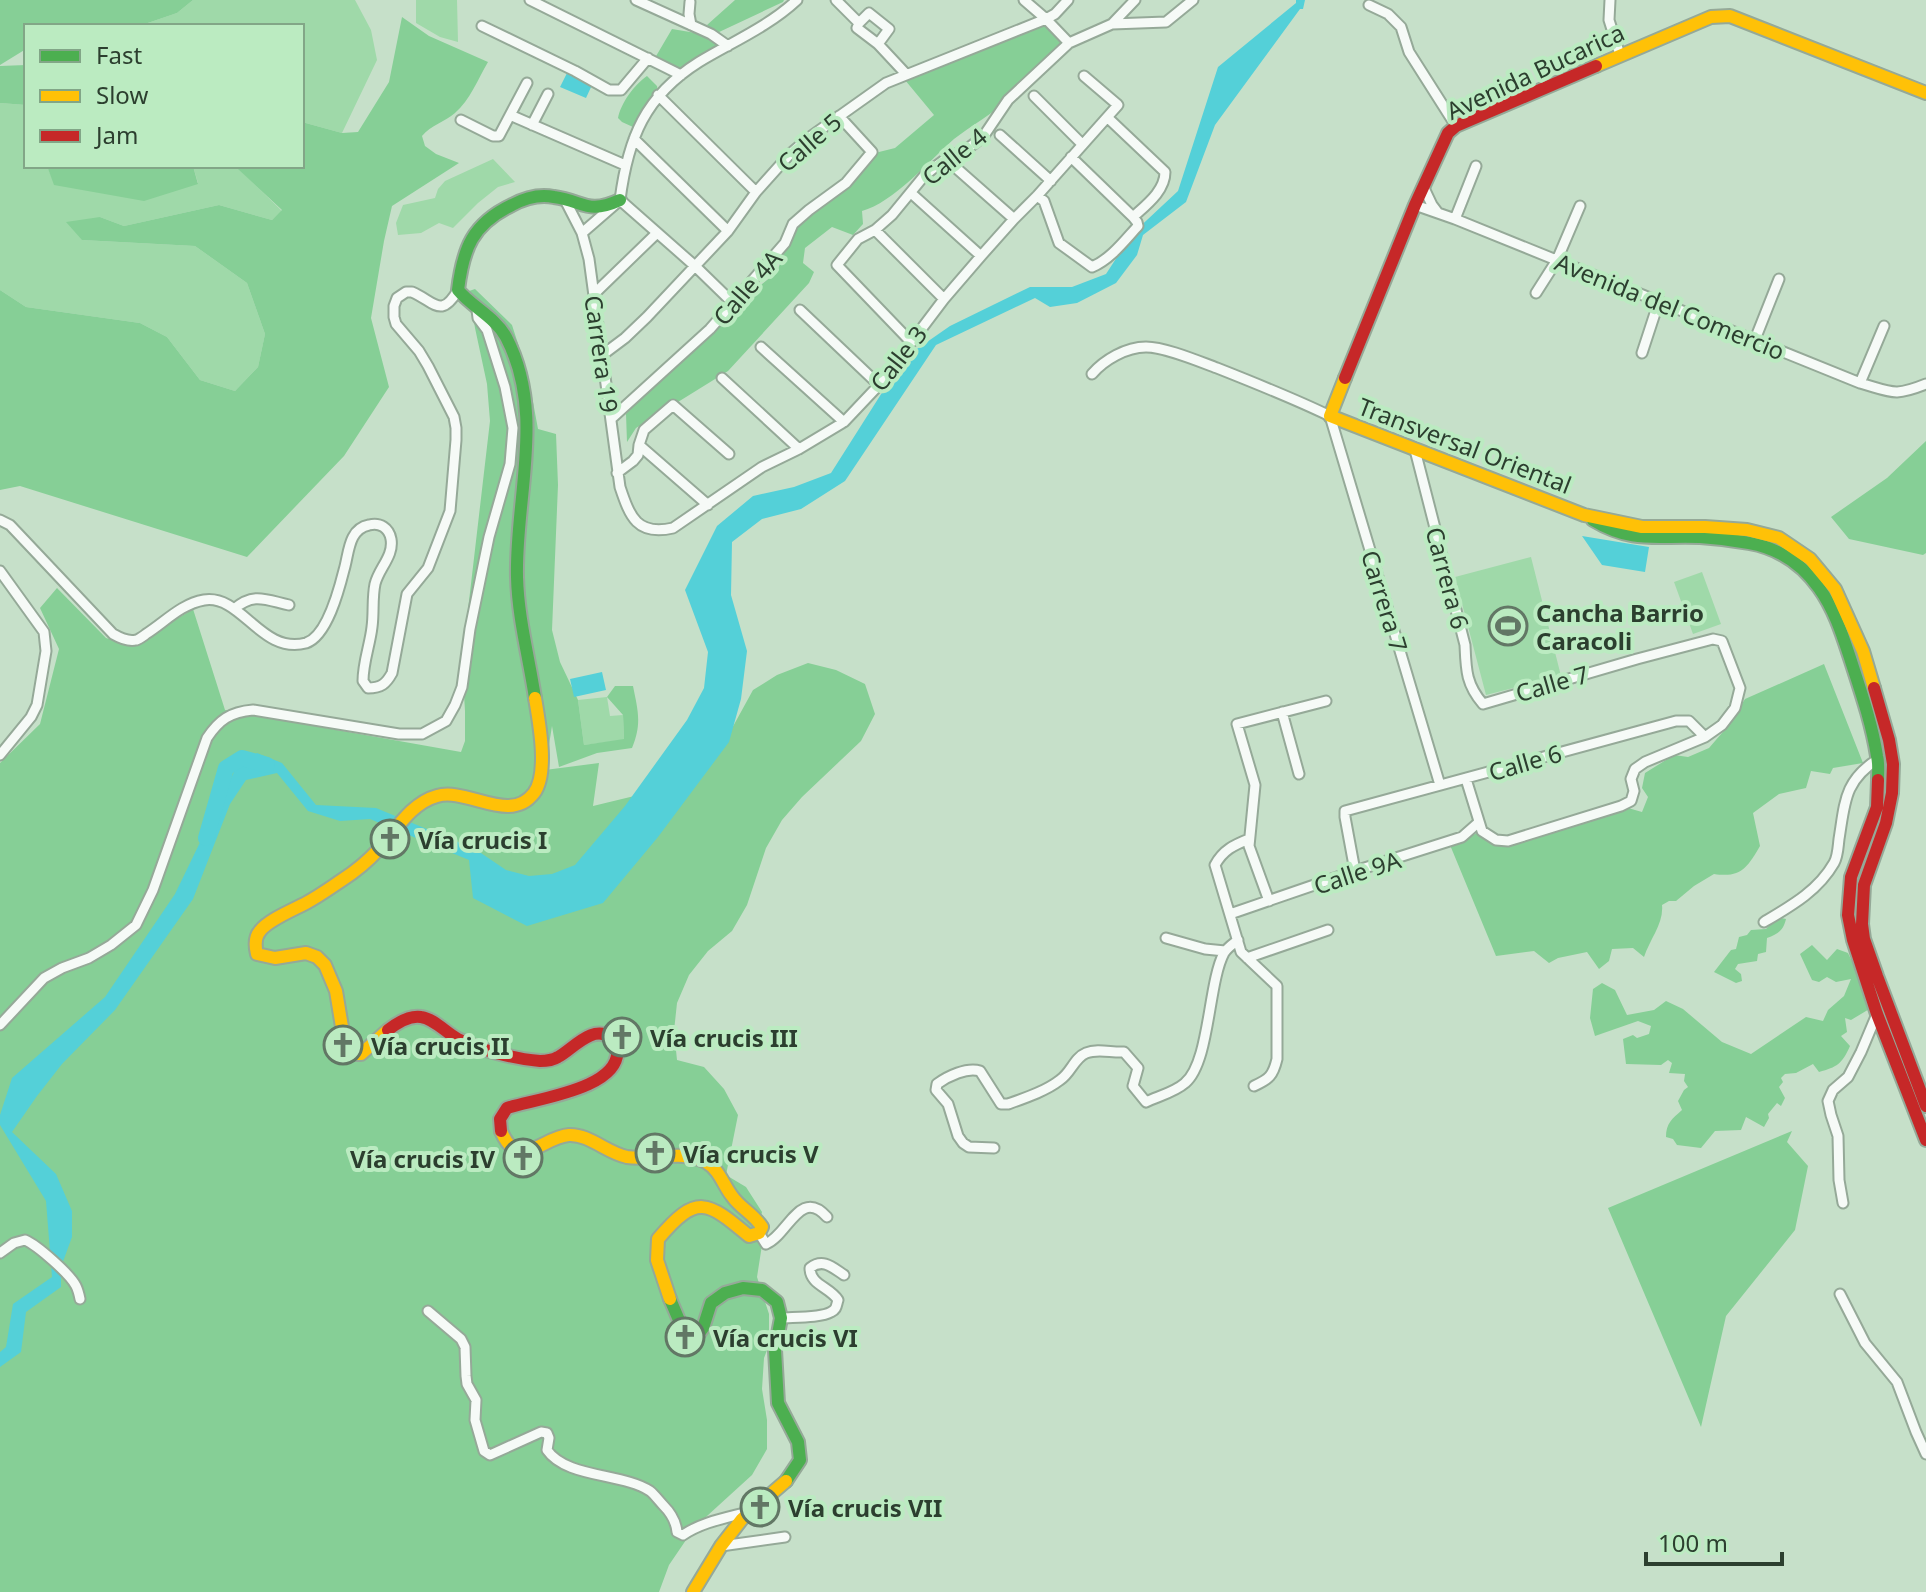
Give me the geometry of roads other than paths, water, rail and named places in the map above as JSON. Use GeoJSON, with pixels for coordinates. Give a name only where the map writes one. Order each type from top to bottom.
{"type":"FeatureCollection","features":[{"type":"Feature","properties":{"kind":"main road","name":"Avenida Bucarica"},"geometry":{"type":"LineString","coordinates":[[1330,416],[1423,186],[1448,133],[1456,126],[1711,17],[1730,16],[1926,93]]}},
{"type":"Feature","properties":{"kind":"main road"},"geometry":{"type":"LineString","coordinates":[[620,200],[604,207],[588,209],[564,198],[524,199],[485,220],[473,232],[459,272],[458,290],[504,333],[520,377],[528,419],[528,470],[517,580],[540,730],[543,772],[536,791],[522,804],[508,808],[454,794],[439,794],[421,802],[371,858],[331,887],[263,928],[255,939],[254,947],[257,954],[266,958],[307,952],[322,960],[333,974],[345,1045],[352,1054],[361,1054],[396,1024],[411,1017],[425,1017],[471,1046],[541,1061],[559,1058],[581,1039],[603,1034],[612,1037],[618,1051],[614,1065],[605,1075],[585,1087],[507,1108],[500,1114],[498,1126],[503,1137],[517,1150],[527,1152],[569,1135],[580,1136],[599,1147],[634,1159],[701,1159],[712,1166],[733,1198],[758,1218],[762,1227],[759,1233],[749,1236],[712,1208],[697,1209],[681,1215],[658,1239],[657,1260],[662,1279],[684,1332],[690,1337],[697,1336],[711,1303],[725,1293],[743,1288],[762,1290],[777,1302],[781,1318],[775,1350],[778,1403],[798,1442],[800,1460],[789,1478],[742,1519],[693,1592]]}},
{"type":"Feature","properties":{"kind":"main road","name":"Transversal Oriental"},"geometry":{"type":"LineString","coordinates":[[1330,416],[1584,515],[1610,530],[1643,538],[1701,537],[1750,543],[1777,551],[1797,564],[1819,588],[1843,637],[1878,759],[1877,807],[1851,877],[1848,915],[1877,1014],[1926,1140]]}},
{"type":"Feature","properties":{"kind":"main road","name":"Transversal Oriental"},"geometry":{"type":"LineString","coordinates":[[1584,515],[1642,527],[1747,530],[1779,538],[1810,559],[1835,589],[1863,651],[1893,764],[1892,793],[1886,823],[1864,885],[1864,939],[1926,1106]]}},
{"type":"Feature","properties":{"kind":"street"},"geometry":{"type":"LineString","coordinates":[[530,0],[681,75]]}},
{"type":"Feature","properties":{"kind":"street"},"geometry":{"type":"LineString","coordinates":[[636,0],[711,34],[728,46]]}},
{"type":"Feature","properties":{"kind":"street"},"geometry":{"type":"LineString","coordinates":[[582,233],[620,200],[625,165],[639,125],[658,95],[698,63],[780,16],[797,0]]}},
{"type":"Feature","properties":{"kind":"street"},"geometry":{"type":"LineString","coordinates":[[836,0],[859,23]]}},
{"type":"Feature","properties":{"kind":"street"},"geometry":{"type":"LineString","coordinates":[[1024,0],[1069,43]]}},
{"type":"Feature","properties":{"kind":"street","name":"Calle 5"},"geometry":{"type":"LineString","coordinates":[[601,356],[625,338],[695,266],[728,231],[756,192],[810,137],[886,83],[1046,19],[1068,0]]}},
{"type":"Feature","properties":{"kind":"street"},"geometry":{"type":"LineString","coordinates":[[1112,24],[1135,0]]}},
{"type":"Feature","properties":{"kind":"street"},"geometry":{"type":"LineString","coordinates":[[1112,24],[1166,22],[1193,0]]}},
{"type":"Feature","properties":{"kind":"street"},"geometry":{"type":"LineString","coordinates":[[1610,0],[1609,20],[1620,55]]}},
{"type":"Feature","properties":{"kind":"street"},"geometry":{"type":"LineString","coordinates":[[677,18],[691,1]]}},
{"type":"Feature","properties":{"kind":"street"},"geometry":{"type":"LineString","coordinates":[[691,1],[691,25]]}},
{"type":"Feature","properties":{"kind":"street"},"geometry":{"type":"LineString","coordinates":[[1369,5],[1388,14],[1401,27],[1409,52],[1456,126]]}},
{"type":"Feature","properties":{"kind":"street"},"geometry":{"type":"LineString","coordinates":[[878,44],[889,29],[869,13],[857,28],[878,44],[906,74]]}},
{"type":"Feature","properties":{"kind":"street","name":"Calle 4"},"geometry":{"type":"LineString","coordinates":[[911,342],[837,265],[858,239],[875,230],[892,215],[924,176],[983,137],[1008,100],[1069,43],[1112,24]]}},
{"type":"Feature","properties":{"kind":"street"},"geometry":{"type":"LineString","coordinates":[[482,26],[609,90],[621,90],[648,58]]}},
{"type":"Feature","properties":{"kind":"street","name":"Calle 3"},"geometry":{"type":"LineString","coordinates":[[628,513],[645,528],[658,531],[673,528],[762,467],[844,422],[879,385],[981,256],[1118,105],[1084,76]]}},
{"type":"Feature","properties":{"kind":"street"},"geometry":{"type":"LineString","coordinates":[[461,120],[499,136],[527,83]]}},
{"type":"Feature","properties":{"kind":"street"},"geometry":{"type":"LineString","coordinates":[[532,125],[548,94]]}},
{"type":"Feature","properties":{"kind":"street"},"geometry":{"type":"LineString","coordinates":[[658,95],[756,192]]}},
{"type":"Feature","properties":{"kind":"street"},"geometry":{"type":"LineString","coordinates":[[1034,96],[1082,144]]}},
{"type":"Feature","properties":{"kind":"street"},"geometry":{"type":"LineString","coordinates":[[510,115],[625,165]]}},
{"type":"Feature","properties":{"kind":"street","name":"Calle 4A"},"geometry":{"type":"LineString","coordinates":[[611,419],[710,329],[785,243],[793,224],[846,183],[872,152],[839,116]]}},
{"type":"Feature","properties":{"kind":"street"},"geometry":{"type":"LineString","coordinates":[[1108,118],[1165,172],[1165,179],[1153,198],[1133,217]]}},
{"type":"Feature","properties":{"kind":"street"},"geometry":{"type":"LineString","coordinates":[[1000,135],[1051,181]]}},
{"type":"Feature","properties":{"kind":"street"},"geometry":{"type":"LineString","coordinates":[[634,139],[728,231]]}},
{"type":"Feature","properties":{"kind":"street"},"geometry":{"type":"LineString","coordinates":[[1037,196],[1044,201],[1059,243],[1092,267],[1115,251],[1138,226],[1133,217],[1071,157]]}},
{"type":"Feature","properties":{"kind":"street"},"geometry":{"type":"LineString","coordinates":[[1455,219],[1476,166]]}},
{"type":"Feature","properties":{"kind":"street"},"geometry":{"type":"LineString","coordinates":[[955,167],[1014,219]]}},
{"type":"Feature","properties":{"kind":"street"},"geometry":{"type":"LineString","coordinates":[[1423,186],[1438,213]]}},
{"type":"Feature","properties":{"kind":"street"},"geometry":{"type":"LineString","coordinates":[[911,193],[981,256]]}},
{"type":"Feature","properties":{"kind":"street","name":"Carrera 19"},"geometry":{"type":"LineString","coordinates":[[564,198],[582,233],[589,259],[617,473],[628,513]]}},
{"type":"Feature","properties":{"kind":"street"},"geometry":{"type":"LineString","coordinates":[[620,200],[732,302]]}},
{"type":"Feature","properties":{"kind":"street","name":"Avenida del Comercio"},"geometry":{"type":"LineString","coordinates":[[1415,205],[1860,383],[1896,394],[1926,384]]}},
{"type":"Feature","properties":{"kind":"street"},"geometry":{"type":"LineString","coordinates":[[1536,293],[1557,260],[1580,206]]}},
{"type":"Feature","properties":{"kind":"street"},"geometry":{"type":"LineString","coordinates":[[875,230],[944,299]]}},
{"type":"Feature","properties":{"kind":"street"},"geometry":{"type":"LineString","coordinates":[[594,294],[657,233]]}},
{"type":"Feature","properties":{"kind":"street"},"geometry":{"type":"LineString","coordinates":[[1754,342],[1779,279]]}},
{"type":"Feature","properties":{"kind":"street"},"geometry":{"type":"LineString","coordinates":[[0,520],[10,525],[113,634],[122,639],[137,640],[176,612],[206,600],[218,601],[234,609],[256,628],[284,644],[307,642],[316,637],[326,624],[350,542],[361,528],[378,524],[390,535],[391,548],[374,588],[372,629],[363,671],[363,681],[368,688],[377,688],[386,683],[395,660],[407,594],[428,568],[450,511],[456,428],[454,417],[428,366],[396,324],[395,301],[401,294],[412,292],[439,307],[445,306],[458,290]]}},
{"type":"Feature","properties":{"kind":"street"},"geometry":{"type":"LineString","coordinates":[[1642,353],[1659,301]]}},
{"type":"Feature","properties":{"kind":"street"},"geometry":{"type":"LineString","coordinates":[[0,1025],[44,978],[89,958],[136,925],[153,890],[207,738],[227,716],[253,710],[399,734],[422,734],[446,721],[462,687],[470,629],[489,537],[510,464],[513,428],[505,387],[487,330],[478,318],[477,310]]}},
{"type":"Feature","properties":{"kind":"street"},"geometry":{"type":"LineString","coordinates":[[800,310],[879,385]]}},
{"type":"Feature","properties":{"kind":"street"},"geometry":{"type":"LineString","coordinates":[[1860,383],[1884,326]]}},
{"type":"Feature","properties":{"kind":"street"},"geometry":{"type":"LineString","coordinates":[[761,347],[844,422]]}},
{"type":"Feature","properties":{"kind":"street"},"geometry":{"type":"LineString","coordinates":[[1092,374],[1102,362],[1145,347],[1187,356],[1330,416]]}},
{"type":"Feature","properties":{"kind":"street"},"geometry":{"type":"LineString","coordinates":[[722,378],[799,449]]}},
{"type":"Feature","properties":{"kind":"street"},"geometry":{"type":"LineString","coordinates":[[617,473],[638,455],[644,430],[673,405],[729,454]]}},
{"type":"Feature","properties":{"kind":"street","name":"Carrera 7"},"geometry":{"type":"LineString","coordinates":[[1330,416],[1440,785]]}},
{"type":"Feature","properties":{"kind":"street"},"geometry":{"type":"LineString","coordinates":[[639,445],[708,505]]}},
{"type":"Feature","properties":{"kind":"street","name":"Carrera 6"},"geometry":{"type":"LineString","coordinates":[[1415,450],[1465,645],[1467,674],[1473,692],[1483,704]]}},
{"type":"Feature","properties":{"kind":"street"},"geometry":{"type":"LineString","coordinates":[[0,571],[44,632],[46,651],[37,705],[0,755]]}},
{"type":"Feature","properties":{"kind":"street"},"geometry":{"type":"LineString","coordinates":[[234,609],[242,602],[257,597],[289,605]]}},
{"type":"Feature","properties":{"kind":"street","name":"Calle 7"},"geometry":{"type":"LineString","coordinates":[[1483,704],[1713,639],[1722,641],[1740,688],[1735,708],[1722,725],[1705,737]]}},
{"type":"Feature","properties":{"kind":"street"},"geometry":{"type":"LineString","coordinates":[[1269,901],[1249,846],[1255,785],[1237,724],[1326,701]]}},
{"type":"Feature","properties":{"kind":"street"},"geometry":{"type":"LineString","coordinates":[[1282,712],[1299,774]]}},
{"type":"Feature","properties":{"kind":"street","name":"Calle 6"},"geometry":{"type":"LineString","coordinates":[[1355,871],[1345,811],[1676,721],[1689,721],[1705,737]]}},
{"type":"Feature","properties":{"kind":"street"},"geometry":{"type":"LineString","coordinates":[[1466,779],[1482,831],[1496,840],[1508,841],[1631,801],[1634,791],[1631,779],[1635,769],[1705,737]]}},
{"type":"Feature","properties":{"kind":"street"},"geometry":{"type":"LineString","coordinates":[[1764,922],[1806,896],[1823,880],[1836,860],[1848,793],[1854,779],[1878,759]]}},
{"type":"Feature","properties":{"kind":"street","name":"Calle 9A"},"geometry":{"type":"LineString","coordinates":[[1230,914],[1462,837],[1479,822]]}},
{"type":"Feature","properties":{"kind":"street"},"geometry":{"type":"LineString","coordinates":[[1249,839],[1221,855],[1215,865],[1241,952],[1277,986],[1275,1068],[1268,1079],[1254,1086]]}},
{"type":"Feature","properties":{"kind":"street"},"geometry":{"type":"LineString","coordinates":[[1247,958],[1328,930]]}},
{"type":"Feature","properties":{"kind":"street"},"geometry":{"type":"LineString","coordinates":[[1166,938],[1225,951]]}},
{"type":"Feature","properties":{"kind":"street"},"geometry":{"type":"LineString","coordinates":[[994,1148],[969,1147],[963,1143],[948,1104],[936,1090],[937,1084],[971,1068],[980,1071],[1001,1104],[1008,1104],[1055,1084],[1064,1078],[1078,1058],[1095,1051],[1124,1052],[1138,1068],[1133,1086],[1146,1102],[1175,1089],[1194,1072],[1218,967],[1225,951],[1238,940]]}},
{"type":"Feature","properties":{"kind":"street"},"geometry":{"type":"LineString","coordinates":[[1843,1203],[1838,1136],[1828,1101],[1833,1090],[1848,1077],[1877,1014]]}},
{"type":"Feature","properties":{"kind":"street"},"geometry":{"type":"LineString","coordinates":[[759,1233],[766,1244],[771,1242],[786,1224],[804,1208],[811,1206],[820,1209],[827,1217]]}},
{"type":"Feature","properties":{"kind":"street"},"geometry":{"type":"LineString","coordinates":[[0,1253],[14,1243],[25,1240],[32,1243],[75,1284],[80,1299]]}},
{"type":"Feature","properties":{"kind":"street"},"geometry":{"type":"LineString","coordinates":[[781,1318],[823,1314],[836,1308],[838,1300],[834,1294],[810,1274],[810,1268],[817,1262],[825,1263],[844,1275]]}},
{"type":"Feature","properties":{"kind":"street"},"geometry":{"type":"LineString","coordinates":[[1840,1294],[1865,1343],[1897,1382],[1926,1454]]}},
{"type":"Feature","properties":{"kind":"street"},"geometry":{"type":"LineString","coordinates":[[428,1311],[461,1339],[465,1347],[467,1384],[476,1400],[475,1420],[484,1451],[490,1455],[541,1432],[547,1433],[547,1450],[553,1459],[653,1492],[668,1509],[677,1532],[683,1535],[696,1526],[751,1512]]}},
{"type":"Feature","properties":{"kind":"street"},"geometry":{"type":"LineString","coordinates":[[721,1546],[785,1537]]}},
{"type":"Feature","properties":{"kind":"water"},"geometry":{"type":"Polygon","coordinates":[[[1296,0],[1305,0],[1303,9],[1215,125],[1186,202],[1143,235],[1137,255],[1116,283],[1077,303],[1050,307],[1035,298],[936,345],[845,481],[801,509],[762,519],[732,542],[731,595],[747,651],[741,699],[729,742],[658,837],[603,903],[527,926],[473,898],[469,860],[370,819],[340,821],[308,811],[277,773],[246,780],[230,804],[193,899],[115,1010],[62,1064],[12,1132],[56,1174],[72,1211],[72,1237],[61,1267],[61,1287],[26,1312],[21,1352],[0,1367],[0,1352],[6,1347],[13,1304],[52,1277],[46,1201],[0,1125],[0,1115],[12,1078],[105,997],[175,894],[236,768],[257,753],[282,763],[316,805],[376,808],[475,849],[506,870],[529,876],[552,874],[575,865],[625,806],[687,720],[704,688],[708,652],[685,590],[717,526],[753,496],[794,487],[831,473],[904,358],[950,326],[1030,287],[1072,287],[1106,274],[1132,234],[1178,191],[1218,67],[1296,0]]]}},
{"type":"Feature","properties":{"kind":"water"},"geometry":{"type":"Polygon","coordinates":[[[567,73],[592,85],[586,98],[560,87],[567,73]]]}},
{"type":"Feature","properties":{"kind":"water"},"geometry":{"type":"Polygon","coordinates":[[[1582,536],[1649,547],[1645,572],[1602,565],[1582,536]]]}},
{"type":"Feature","properties":{"kind":"water"},"geometry":{"type":"Polygon","coordinates":[[[602,672],[606,690],[574,697],[570,679],[602,672]]]}},
{"type":"Feature","properties":{"kind":"waterway"},"geometry":{"type":"LineString","coordinates":[[206,838],[226,768],[242,758],[267,765]]}},
{"type":"Feature","properties":{"kind":"place","name":"Cancha Barrio Caracoli"},"geometry":{"type":"Point","coordinates":[1508,626]}},
{"type":"Feature","properties":{"kind":"place","name":"Vía crucis I"},"geometry":{"type":"Point","coordinates":[390,839]}},
{"type":"Feature","properties":{"kind":"place","name":"Vía crucis III"},"geometry":{"type":"Point","coordinates":[622,1037]}},
{"type":"Feature","properties":{"kind":"place","name":"Vía crucis II"},"geometry":{"type":"Point","coordinates":[343,1045]}},
{"type":"Feature","properties":{"kind":"place","name":"Vía crucis V"},"geometry":{"type":"Point","coordinates":[655,1153]}},
{"type":"Feature","properties":{"kind":"place","name":"Vía crucis IV"},"geometry":{"type":"Point","coordinates":[523,1158]}},
{"type":"Feature","properties":{"kind":"place","name":"Vía crucis VI"},"geometry":{"type":"Point","coordinates":[685,1337]}},
{"type":"Feature","properties":{"kind":"place","name":"Vía crucis VII"},"geometry":{"type":"Point","coordinates":[760,1507]}}]}
